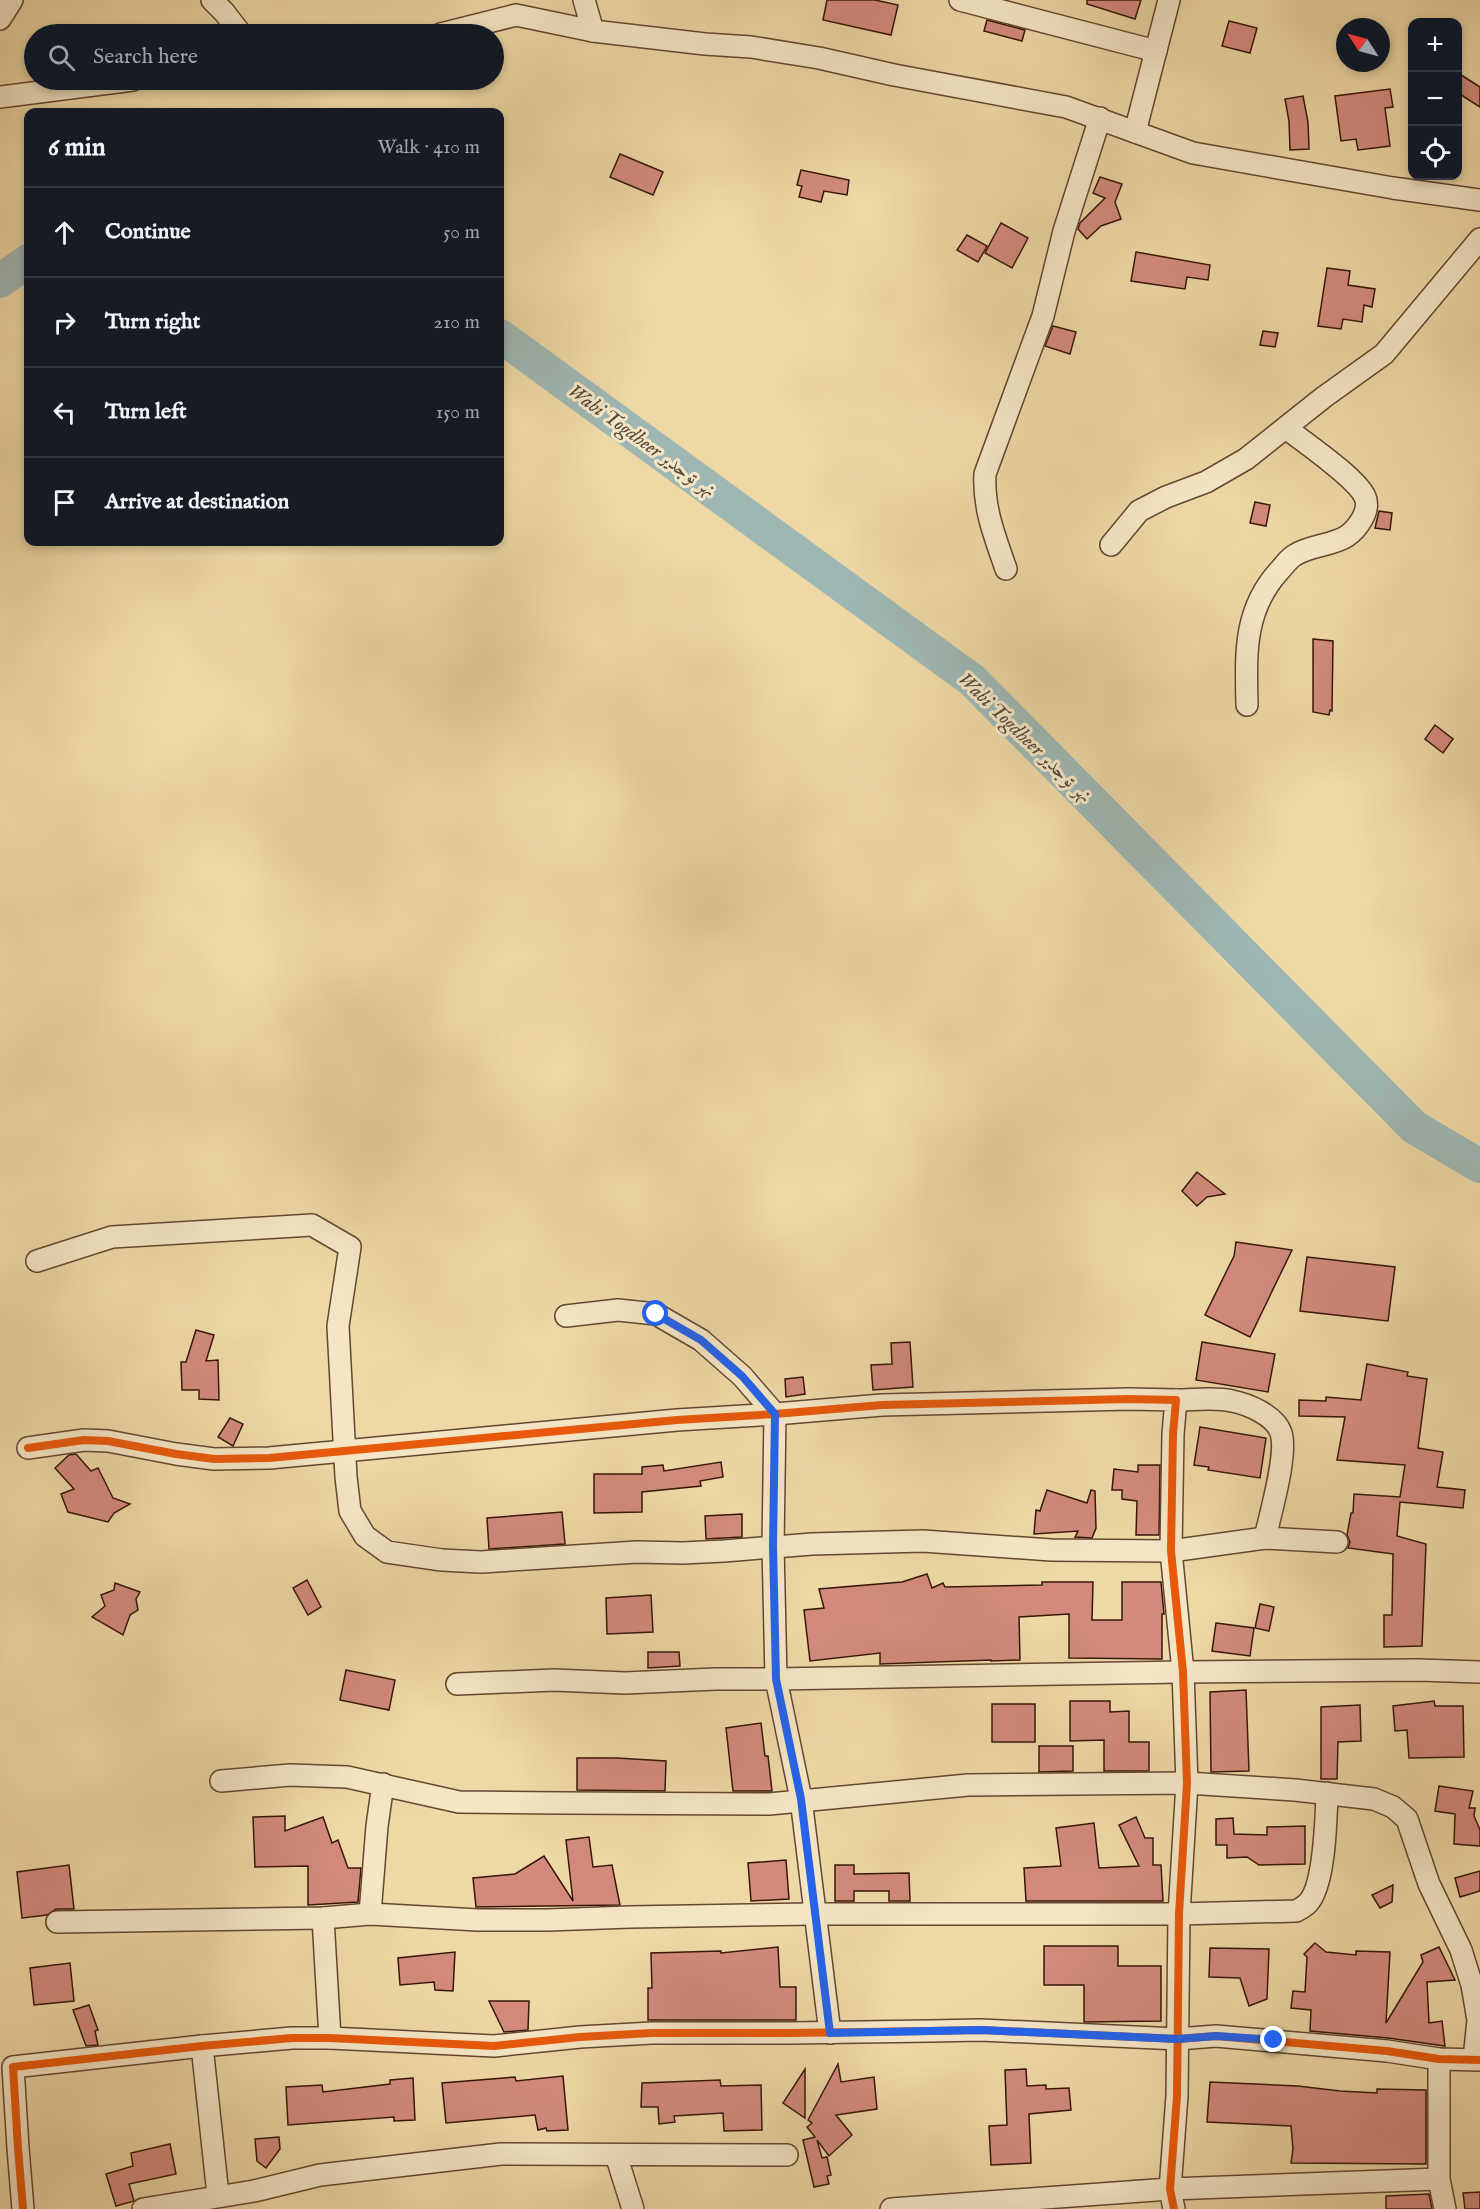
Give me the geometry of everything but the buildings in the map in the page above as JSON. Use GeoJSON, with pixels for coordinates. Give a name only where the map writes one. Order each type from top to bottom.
{"type":"FeatureCollection","features":[{"type":"Feature","properties":{"kind":"street"},"geometry":{"type":"LineString","coordinates":[[0,19],[12,0]]}},
{"type":"Feature","properties":{"kind":"street"},"geometry":{"type":"LineString","coordinates":[[212,0],[233,24]]}},
{"type":"Feature","properties":{"kind":"street"},"geometry":{"type":"LineString","coordinates":[[584,0],[592,31]]}},
{"type":"Feature","properties":{"kind":"street"},"geometry":{"type":"LineString","coordinates":[[960,0],[1156,51]]}},
{"type":"Feature","properties":{"kind":"street"},"geometry":{"type":"LineString","coordinates":[[1136,132],[1169,0]]}},
{"type":"Feature","properties":{"kind":"street"},"geometry":{"type":"LineString","coordinates":[[468,24],[511,8],[592,31],[705,44],[751,46],[1066,107],[1193,153],[1403,190],[1480,200]]}},
{"type":"Feature","properties":{"kind":"street"},"geometry":{"type":"LineString","coordinates":[[0,98],[59,90]]}},
{"type":"Feature","properties":{"kind":"street"},"geometry":{"type":"LineString","coordinates":[[1006,569],[987,511],[984,492],[985,474],[1043,316],[1064,231],[1100,118]]}},
{"type":"Feature","properties":{"kind":"street"},"geometry":{"type":"LineString","coordinates":[[1111,545],[1138,511],[1166,497],[1206,482],[1246,459],[1324,396],[1384,354],[1480,239]]}},
{"type":"Feature","properties":{"kind":"street"},"geometry":{"type":"LineString","coordinates":[[1247,705],[1246,654],[1249,629],[1261,596],[1273,578],[1295,554],[1346,537],[1359,525],[1367,507],[1365,497],[1353,481],[1286,428]]}},
{"type":"Feature","properties":{"kind":"street"},"geometry":{"type":"LineString","coordinates":[[37,1261],[112,1237],[300,1225],[312,1225],[350,1247],[338,1326],[350,1511],[365,1536],[387,1552],[442,1560],[481,1562],[638,1552],[683,1553],[773,1546],[923,1541],[1051,1550],[1171,1551],[1265,1538],[1337,1542]]}},
{"type":"Feature","properties":{"kind":"street"},"geometry":{"type":"LineString","coordinates":[[567,1316],[618,1310],[656,1314],[701,1340],[742,1376],[775,1414],[773,1546],[776,1679],[801,1799],[830,2033]]}},
{"type":"Feature","properties":{"kind":"street"},"geometry":{"type":"LineString","coordinates":[[28,1449],[84,1440],[108,1441],[214,1459],[269,1458],[677,1420],[882,1405],[1129,1399],[1231,1400],[1252,1408],[1272,1420],[1281,1432],[1282,1452],[1265,1538]]}},
{"type":"Feature","properties":{"kind":"street"},"geometry":{"type":"LineString","coordinates":[[1172,2199],[1177,2096],[1179,1914],[1187,1783],[1183,1672],[1171,1551],[1173,1434],[1176,1401]]}},
{"type":"Feature","properties":{"kind":"street"},"geometry":{"type":"LineString","coordinates":[[457,1684],[554,1680],[625,1683],[716,1679],[1183,1672],[1418,1670],[1480,1672]]}},
{"type":"Feature","properties":{"kind":"street"},"geometry":{"type":"LineString","coordinates":[[23,2209],[9,2148],[13,2067],[202,2046],[292,2038],[494,2046],[580,2037],[652,2033],[981,2030],[1178,2039],[1216,2036],[1377,2050],[1439,2059],[1477,2059],[1478,2020],[1472,1985],[1461,1950],[1429,1884],[1407,1819],[1393,1807],[1374,1800],[1327,1793],[1187,1783],[968,1785],[801,1799],[769,1804],[459,1802],[347,1777],[290,1775],[221,1781]]}},
{"type":"Feature","properties":{"kind":"street"},"geometry":{"type":"LineString","coordinates":[[370,1914],[383,1784]]}},
{"type":"Feature","properties":{"kind":"street"},"geometry":{"type":"LineString","coordinates":[[57,1922],[323,1918],[370,1914],[478,1920],[814,1914],[1280,1913],[1296,1911],[1308,1904],[1316,1888],[1326,1824],[1327,1793]]}},
{"type":"Feature","properties":{"kind":"street"},"geometry":{"type":"LineString","coordinates":[[323,1918],[330,2038]]}},
{"type":"Feature","properties":{"kind":"street"},"geometry":{"type":"LineString","coordinates":[[202,2046],[218,2195]]}},
{"type":"Feature","properties":{"kind":"street"},"geometry":{"type":"LineString","coordinates":[[1439,2059],[1438,2179],[1445,2209]]}},
{"type":"Feature","properties":{"kind":"street"},"geometry":{"type":"LineString","coordinates":[[143,2209],[218,2195],[256,2200],[320,2175],[501,2154],[787,2156]]}},
{"type":"Feature","properties":{"kind":"street"},"geometry":{"type":"LineString","coordinates":[[616,2154],[633,2209]]}},
{"type":"Feature","properties":{"kind":"street"},"geometry":{"type":"LineString","coordinates":[[891,2209],[1172,2199],[1438,2179]]}},
{"type":"Feature","properties":{"kind":"waterway","name":"Wabi Togdheer نهر توجدير"},"geometry":{"type":"LineString","coordinates":[[0,281],[24,264]]}},
{"type":"Feature","properties":{"kind":"waterway","name":"Wabi Togdheer نهر توجدير"},"geometry":{"type":"LineString","coordinates":[[504,339],[972,680],[1414,1127],[1480,1166]]}},
{"type":"Feature","properties":{"kind":"cycle path"},"geometry":{"type":"LineString","coordinates":[[28,1448],[84,1440],[108,1441],[214,1459],[269,1458],[677,1420],[882,1405],[1176,1400],[1173,1434],[1171,1551],[1183,1672],[1187,1783],[1179,1914],[1177,2096],[1170,2189],[1174,2209]]}},
{"type":"Feature","properties":{"kind":"cycle path"},"geometry":{"type":"LineString","coordinates":[[23,2209],[13,2067],[202,2046],[292,2038],[494,2046],[580,2037],[652,2033],[981,2030],[1178,2039],[1216,2036],[1387,2051],[1439,2059],[1480,2060]]}},
{"type":"Feature","properties":{"kind":"route"},"geometry":{"type":"LineString","coordinates":[[656,1314],[701,1340],[742,1376],[775,1414],[773,1546],[776,1679],[801,1799],[830,2033],[981,2030],[1108,2037],[1178,2039],[1216,2036],[1274,2040]]}}]}
